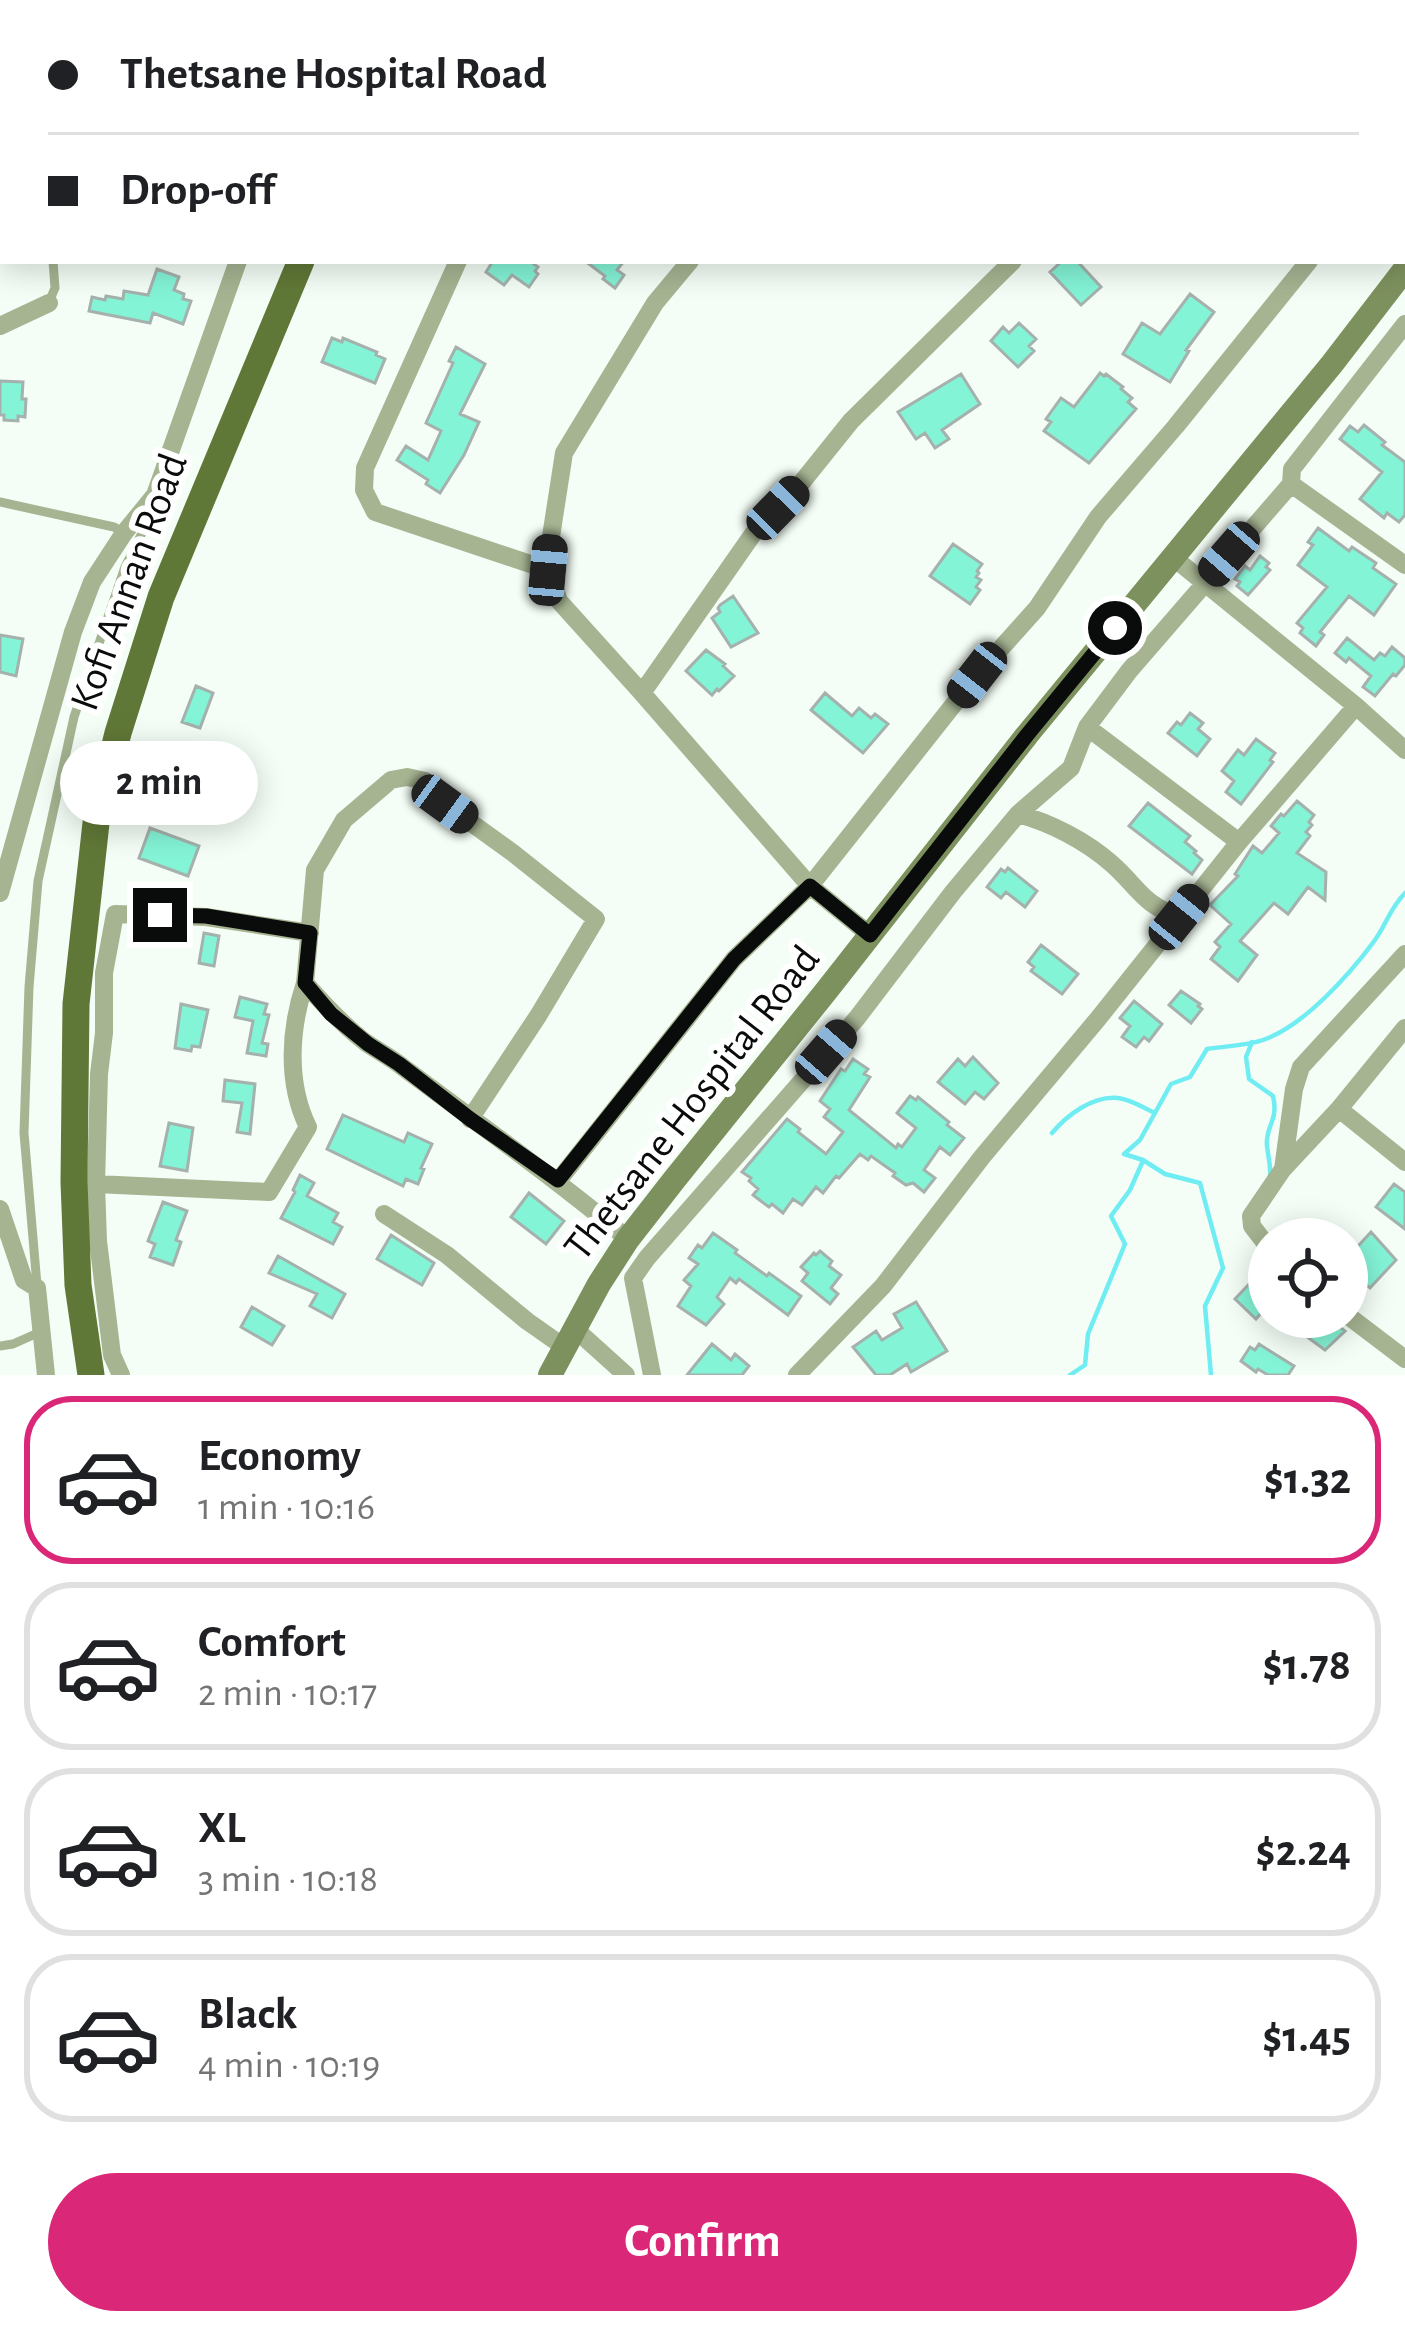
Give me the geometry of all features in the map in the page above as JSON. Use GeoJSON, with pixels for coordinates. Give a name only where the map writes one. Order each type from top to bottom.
{"type":"FeatureCollection","features":[{"type":"Feature","properties":{"kind":"main road","name":"Kofi Annan Road"},"geometry":{"type":"LineString","coordinates":[[91,1375],[78,1285],[74,1182],[76,1004],[96,823],[161,597],[300,264]]}},
{"type":"Feature","properties":{"kind":"main road","name":"Thetsane Hospital Road"},"geometry":{"type":"LineString","coordinates":[[550,1375],[628,1239],[1027,735],[1333,364],[1405,269]]}},
{"type":"Feature","properties":{"kind":"street"},"geometry":{"type":"LineString","coordinates":[[0,892],[73,632],[92,582],[155,495],[237,264]]}},
{"type":"Feature","properties":{"kind":"street"},"geometry":{"type":"LineString","coordinates":[[457,264],[365,468],[364,490],[375,512],[548,570]]}},
{"type":"Feature","properties":{"kind":"street"},"geometry":{"type":"LineString","coordinates":[[688,264],[656,302],[564,453],[548,570],[559,601],[810,886],[870,935]]}},
{"type":"Feature","properties":{"kind":"street"},"geometry":{"type":"LineString","coordinates":[[642,693],[753,534],[851,421],[1010,264]]}},
{"type":"Feature","properties":{"kind":"street"},"geometry":{"type":"LineString","coordinates":[[558,1180],[734,959],[810,886],[977,675],[1037,608],[1098,517],[1307,264]]}},
{"type":"Feature","properties":{"kind":"street"},"geometry":{"type":"LineString","coordinates":[[0,326],[49,303]]}},
{"type":"Feature","properties":{"kind":"street"},"geometry":{"type":"LineString","coordinates":[[652,1375],[633,1278],[646,1258],[856,1018],[1018,814],[1071,768],[1087,727],[1129,671],[1291,484],[1292,469],[1405,324]]}},
{"type":"Feature","properties":{"kind":"street"},"geometry":{"type":"LineString","coordinates":[[1291,484],[1404,563]]}},
{"type":"Feature","properties":{"kind":"street"},"geometry":{"type":"LineString","coordinates":[[1174,558],[1405,750]]}},
{"type":"Feature","properties":{"kind":"street"},"geometry":{"type":"LineString","coordinates":[[797,1375],[884,1286],[982,1156],[1356,706]]}},
{"type":"Feature","properties":{"kind":"street"},"geometry":{"type":"LineString","coordinates":[[1087,727],[1239,842]]}},
{"type":"Feature","properties":{"kind":"street"},"geometry":{"type":"LineString","coordinates":[[96,1184],[269,1192],[308,1126],[293,1078],[294,1015],[305,983],[315,870],[344,820],[391,780],[407,777],[424,782],[445,804],[596,919],[470,1119]]}},
{"type":"Feature","properties":{"kind":"street"},"geometry":{"type":"LineString","coordinates":[[1018,814],[1061,830],[1112,863],[1157,910],[1179,917]]}},
{"type":"Feature","properties":{"kind":"street"},"geometry":{"type":"LineString","coordinates":[[121,1375],[112,1355],[96,1184],[104,973],[115,914],[206,916],[310,933]]}},
{"type":"Feature","properties":{"kind":"street"},"geometry":{"type":"LineString","coordinates":[[1283,1168],[1301,1067],[1405,954]]}},
{"type":"Feature","properties":{"kind":"street"},"geometry":{"type":"LineString","coordinates":[[305,983],[331,1014],[558,1180],[628,1239]]}},
{"type":"Feature","properties":{"kind":"street"},"geometry":{"type":"LineString","coordinates":[[1251,1218],[1283,1168],[1405,1028]]}},
{"type":"Feature","properties":{"kind":"street"},"geometry":{"type":"LineString","coordinates":[[1339,1109],[1405,1162]]}},
{"type":"Feature","properties":{"kind":"street"},"geometry":{"type":"LineString","coordinates":[[0,1209],[24,1280],[37,1288],[46,1375]]}},
{"type":"Feature","properties":{"kind":"street"},"geometry":{"type":"LineString","coordinates":[[384,1214],[447,1255],[527,1321],[569,1338],[626,1375]]}},
{"type":"Feature","properties":{"kind":"street"},"geometry":{"type":"LineString","coordinates":[[1368,1331],[1405,1359]]}},
{"type":"Feature","properties":{"kind":"lane"},"geometry":{"type":"LineString","coordinates":[[49,303],[55,288],[53,264]]}},
{"type":"Feature","properties":{"kind":"lane"},"geometry":{"type":"LineString","coordinates":[[0,502],[124,533]]}},
{"type":"Feature","properties":{"kind":"lane"},"geometry":{"type":"LineString","coordinates":[[37,1288],[24,1133],[38,881],[74,717],[124,566],[144,529],[144,511]]}},
{"type":"Feature","properties":{"kind":"lane"},"geometry":{"type":"LineString","coordinates":[[0,1346],[40,1332]]}},
{"type":"Feature","properties":{"kind":"building"},"geometry":{"type":"Polygon","coordinates":[[[491,264],[538,267],[529,287],[512,275],[504,285],[486,272],[491,264]]]}},
{"type":"Feature","properties":{"kind":"building"},"geometry":{"type":"Polygon","coordinates":[[[589,264],[622,264],[617,270],[624,275],[615,288],[589,264]]]}},
{"type":"Feature","properties":{"kind":"building"},"geometry":{"type":"Polygon","coordinates":[[[1059,264],[1080,264],[1101,287],[1081,305],[1050,272],[1059,264]]]}},
{"type":"Feature","properties":{"kind":"building"},"geometry":{"type":"Polygon","coordinates":[[[157,269],[179,277],[174,290],[191,301],[183,324],[153,313],[150,323],[89,311],[92,297],[123,299],[124,291],[148,295],[157,269]]]}},
{"type":"Feature","properties":{"kind":"building"},"geometry":{"type":"Polygon","coordinates":[[[1190,294],[1214,312],[1170,382],[1123,354],[1142,323],[1160,334],[1190,294]]]}},
{"type":"Feature","properties":{"kind":"building"},"geometry":{"type":"Polygon","coordinates":[[[1019,323],[1036,339],[1029,346],[1034,351],[1018,367],[991,341],[1003,327],[1009,333],[1019,323]]]}},
{"type":"Feature","properties":{"kind":"building"},"geometry":{"type":"Polygon","coordinates":[[[332,338],[342,342],[343,338],[385,359],[375,383],[322,362],[332,338]]]}},
{"type":"Feature","properties":{"kind":"building"},"geometry":{"type":"Polygon","coordinates":[[[456,347],[485,364],[460,414],[479,422],[440,493],[397,460],[406,446],[428,460],[441,431],[426,423],[456,347]]]}},
{"type":"Feature","properties":{"kind":"building"},"geometry":{"type":"Polygon","coordinates":[[[1100,373],[1123,387],[1136,409],[1089,463],[1044,431],[1051,422],[1046,419],[1061,398],[1074,407],[1100,373]]]}},
{"type":"Feature","properties":{"kind":"building"},"geometry":{"type":"Polygon","coordinates":[[[961,374],[980,404],[942,430],[949,439],[935,448],[925,433],[916,439],[898,412],[961,374]]]}},
{"type":"Feature","properties":{"kind":"building"},"geometry":{"type":"Polygon","coordinates":[[[0,381],[23,382],[25,417],[18,416],[18,421],[0,415],[0,381]]]}},
{"type":"Feature","properties":{"kind":"building"},"geometry":{"type":"Polygon","coordinates":[[[1364,425],[1405,462],[1405,515],[1399,522],[1387,513],[1384,518],[1360,499],[1382,472],[1340,439],[1350,426],[1358,432],[1364,425]]]}},
{"type":"Feature","properties":{"kind":"building"},"geometry":{"type":"Polygon","coordinates":[[[1318,528],[1349,551],[1352,547],[1376,563],[1373,568],[1396,584],[1374,615],[1349,596],[1320,632],[1324,635],[1316,646],[1300,633],[1303,628],[1297,623],[1327,587],[1298,565],[1313,545],[1308,542],[1318,528]]]}},
{"type":"Feature","properties":{"kind":"building"},"geometry":{"type":"Polygon","coordinates":[[[953,544],[982,564],[976,577],[981,580],[976,587],[980,590],[970,604],[930,576],[953,544]]]}},
{"type":"Feature","properties":{"kind":"building"},"geometry":{"type":"Polygon","coordinates":[[[1260,556],[1270,570],[1248,595],[1235,579],[1260,556]]]}},
{"type":"Feature","properties":{"kind":"building"},"geometry":{"type":"Polygon","coordinates":[[[733,596],[758,633],[731,647],[712,618],[733,596]]]}},
{"type":"Feature","properties":{"kind":"building"},"geometry":{"type":"Polygon","coordinates":[[[0,635],[23,639],[16,676],[0,672],[0,635]]]}},
{"type":"Feature","properties":{"kind":"building"},"geometry":{"type":"Polygon","coordinates":[[[1347,638],[1374,660],[1392,647],[1405,658],[1405,665],[1375,696],[1363,687],[1371,676],[1335,653],[1347,638]]]}},
{"type":"Feature","properties":{"kind":"building"},"geometry":{"type":"Polygon","coordinates":[[[706,650],[734,676],[712,695],[686,671],[706,650]]]}},
{"type":"Feature","properties":{"kind":"building"},"geometry":{"type":"Polygon","coordinates":[[[196,686],[213,693],[200,728],[182,722],[196,686]]]}},
{"type":"Feature","properties":{"kind":"building"},"geometry":{"type":"Polygon","coordinates":[[[825,693],[852,716],[859,708],[888,724],[863,753],[811,710],[825,693]]]}},
{"type":"Feature","properties":{"kind":"building"},"geometry":{"type":"Polygon","coordinates":[[[1190,713],[1203,723],[1198,729],[1210,739],[1197,756],[1168,733],[1190,713]]]}},
{"type":"Feature","properties":{"kind":"building"},"geometry":{"type":"Polygon","coordinates":[[[1256,739],[1275,753],[1273,762],[1241,804],[1226,792],[1234,781],[1222,771],[1238,750],[1244,755],[1256,739]]]}},
{"type":"Feature","properties":{"kind":"building"},"geometry":{"type":"Polygon","coordinates":[[[1297,801],[1314,815],[1306,832],[1310,836],[1297,853],[1326,872],[1325,900],[1308,887],[1288,914],[1274,903],[1240,941],[1257,955],[1238,981],[1211,959],[1220,947],[1215,942],[1231,924],[1210,905],[1238,876],[1253,846],[1262,853],[1279,833],[1271,826],[1297,801]]]}},
{"type":"Feature","properties":{"kind":"building"},"geometry":{"type":"Polygon","coordinates":[[[1148,803],[1190,836],[1185,842],[1202,860],[1192,874],[1129,826],[1148,803]]]}},
{"type":"Feature","properties":{"kind":"building"},"geometry":{"type":"Polygon","coordinates":[[[150,828],[199,846],[188,876],[139,858],[150,828]]]}},
{"type":"Feature","properties":{"kind":"building"},"geometry":{"type":"Polygon","coordinates":[[[1008,868],[1037,891],[1025,907],[1006,892],[1001,898],[987,887],[1001,869],[1008,868]]]}},
{"type":"Feature","properties":{"kind":"building"},"geometry":{"type":"Polygon","coordinates":[[[204,933],[219,936],[214,966],[199,963],[204,933]]]}},
{"type":"Feature","properties":{"kind":"building"},"geometry":{"type":"Polygon","coordinates":[[[1041,945],[1078,974],[1062,994],[1031,971],[1034,967],[1028,962],[1041,945]]]}},
{"type":"Feature","properties":{"kind":"building"},"geometry":{"type":"Polygon","coordinates":[[[1181,991],[1202,1009],[1191,1023],[1169,1005],[1181,991]]]}},
{"type":"Feature","properties":{"kind":"building"},"geometry":{"type":"Polygon","coordinates":[[[240,997],[267,1004],[262,1043],[268,1044],[266,1056],[247,1053],[253,1021],[235,1017],[240,997]]]}},
{"type":"Feature","properties":{"kind":"building"},"geometry":{"type":"Polygon","coordinates":[[[1134,1001],[1162,1024],[1149,1041],[1144,1037],[1136,1047],[1122,1037],[1130,1026],[1120,1018],[1134,1001]]]}},
{"type":"Feature","properties":{"kind":"building"},"geometry":{"type":"Polygon","coordinates":[[[181,1004],[208,1010],[200,1047],[192,1046],[191,1051],[175,1048],[181,1004]]]}},
{"type":"Feature","properties":{"kind":"building"},"geometry":{"type":"Polygon","coordinates":[[[973,1057],[998,1083],[984,1099],[975,1092],[965,1104],[938,1082],[958,1059],[965,1066],[973,1057]]]}},
{"type":"Feature","properties":{"kind":"building"},"geometry":{"type":"Polygon","coordinates":[[[853,1059],[868,1069],[864,1074],[870,1077],[849,1110],[896,1148],[916,1128],[897,1113],[910,1096],[918,1097],[964,1138],[950,1155],[940,1147],[924,1170],[935,1178],[924,1192],[913,1183],[906,1185],[871,1156],[868,1160],[860,1154],[823,1193],[816,1187],[802,1205],[793,1199],[783,1213],[772,1204],[769,1207],[753,1195],[758,1189],[742,1172],[787,1119],[826,1154],[843,1132],[824,1117],[830,1109],[820,1101],[853,1059]]]}},
{"type":"Feature","properties":{"kind":"building"},"geometry":{"type":"Polygon","coordinates":[[[225,1080],[255,1084],[250,1134],[237,1132],[242,1103],[223,1101],[225,1080]]]}},
{"type":"Feature","properties":{"kind":"building"},"geometry":{"type":"Polygon","coordinates":[[[343,1115],[404,1142],[408,1133],[432,1144],[418,1184],[406,1179],[403,1186],[327,1149],[343,1115]]]}},
{"type":"Feature","properties":{"kind":"building"},"geometry":{"type":"Polygon","coordinates":[[[169,1123],[193,1128],[187,1171],[160,1166],[169,1123]]]}},
{"type":"Feature","properties":{"kind":"building"},"geometry":{"type":"Polygon","coordinates":[[[300,1175],[314,1183],[307,1196],[338,1213],[333,1222],[342,1227],[333,1244],[281,1218],[300,1175]]]}},
{"type":"Feature","properties":{"kind":"building"},"geometry":{"type":"Polygon","coordinates":[[[1394,1184],[1405,1192],[1405,1229],[1376,1207],[1394,1184]]]}},
{"type":"Feature","properties":{"kind":"building"},"geometry":{"type":"Polygon","coordinates":[[[529,1193],[564,1221],[546,1244],[511,1217],[529,1193]]]}},
{"type":"Feature","properties":{"kind":"building"},"geometry":{"type":"Polygon","coordinates":[[[163,1202],[187,1211],[173,1265],[150,1257],[155,1244],[148,1241],[163,1202]]]}},
{"type":"Feature","properties":{"kind":"building"},"geometry":{"type":"Polygon","coordinates":[[[1371,1232],[1396,1260],[1370,1288],[1368,1286],[1371,1232]]]}},
{"type":"Feature","properties":{"kind":"building"},"geometry":{"type":"Polygon","coordinates":[[[713,1233],[801,1296],[788,1315],[739,1279],[736,1283],[730,1278],[717,1297],[724,1304],[706,1325],[678,1306],[691,1286],[684,1280],[698,1264],[689,1258],[713,1233]]]}},
{"type":"Feature","properties":{"kind":"building"},"geometry":{"type":"Polygon","coordinates":[[[391,1235],[434,1263],[422,1285],[377,1259],[391,1235]]]}},
{"type":"Feature","properties":{"kind":"building"},"geometry":{"type":"Polygon","coordinates":[[[820,1251],[841,1275],[831,1288],[838,1294],[830,1304],[802,1281],[808,1273],[801,1267],[820,1251]]]}},
{"type":"Feature","properties":{"kind":"building"},"geometry":{"type":"Polygon","coordinates":[[[278,1256],[345,1294],[332,1318],[310,1306],[317,1294],[269,1273],[278,1256]]]}},
{"type":"Feature","properties":{"kind":"building"},"geometry":{"type":"Polygon","coordinates":[[[1248,1285],[1248,1311],[1235,1299],[1248,1285]]]}},
{"type":"Feature","properties":{"kind":"building"},"geometry":{"type":"Polygon","coordinates":[[[916,1302],[947,1351],[911,1372],[907,1364],[890,1375],[876,1375],[853,1347],[876,1331],[882,1340],[902,1328],[894,1314],[916,1302]]]}},
{"type":"Feature","properties":{"kind":"building"},"geometry":{"type":"Polygon","coordinates":[[[252,1307],[284,1326],[272,1345],[241,1327],[252,1307]]]}},
{"type":"Feature","properties":{"kind":"building"},"geometry":{"type":"Polygon","coordinates":[[[1309,1338],[1338,1338],[1325,1350],[1309,1338]]]}},
{"type":"Feature","properties":{"kind":"building"},"geometry":{"type":"Polygon","coordinates":[[[712,1344],[731,1360],[735,1354],[749,1366],[742,1375],[687,1375],[712,1344]]]}},
{"type":"Feature","properties":{"kind":"building"},"geometry":{"type":"Polygon","coordinates":[[[1259,1344],[1294,1366],[1288,1375],[1256,1372],[1241,1361],[1250,1347],[1255,1350],[1259,1344]]]}},
{"type":"Feature","properties":{"kind":"waterway"},"geometry":{"type":"LineString","coordinates":[[1211,1375],[1205,1306],[1223,1268],[1200,1183],[1165,1174],[1124,1154],[1140,1140],[1171,1084],[1190,1077],[1207,1049],[1263,1040],[1325,998],[1365,953],[1405,893]]}},
{"type":"Feature","properties":{"kind":"waterway"},"geometry":{"type":"LineString","coordinates":[[1252,1042],[1246,1057],[1249,1079],[1273,1096],[1267,1139],[1270,1176]]}},
{"type":"Feature","properties":{"kind":"waterway"},"geometry":{"type":"LineString","coordinates":[[1052,1133],[1081,1108],[1109,1098],[1127,1100],[1155,1113]]}},
{"type":"Feature","properties":{"kind":"waterway"},"geometry":{"type":"LineString","coordinates":[[1070,1375],[1085,1365],[1088,1334],[1125,1244],[1111,1216],[1142,1163]]}},
{"type":"Feature","properties":{"kind":"route"},"geometry":{"type":"LineString","coordinates":[[160,915],[206,916],[310,933],[305,983],[331,1014],[558,1180],[734,959],[810,886],[870,935],[1115,628]]}}]}
